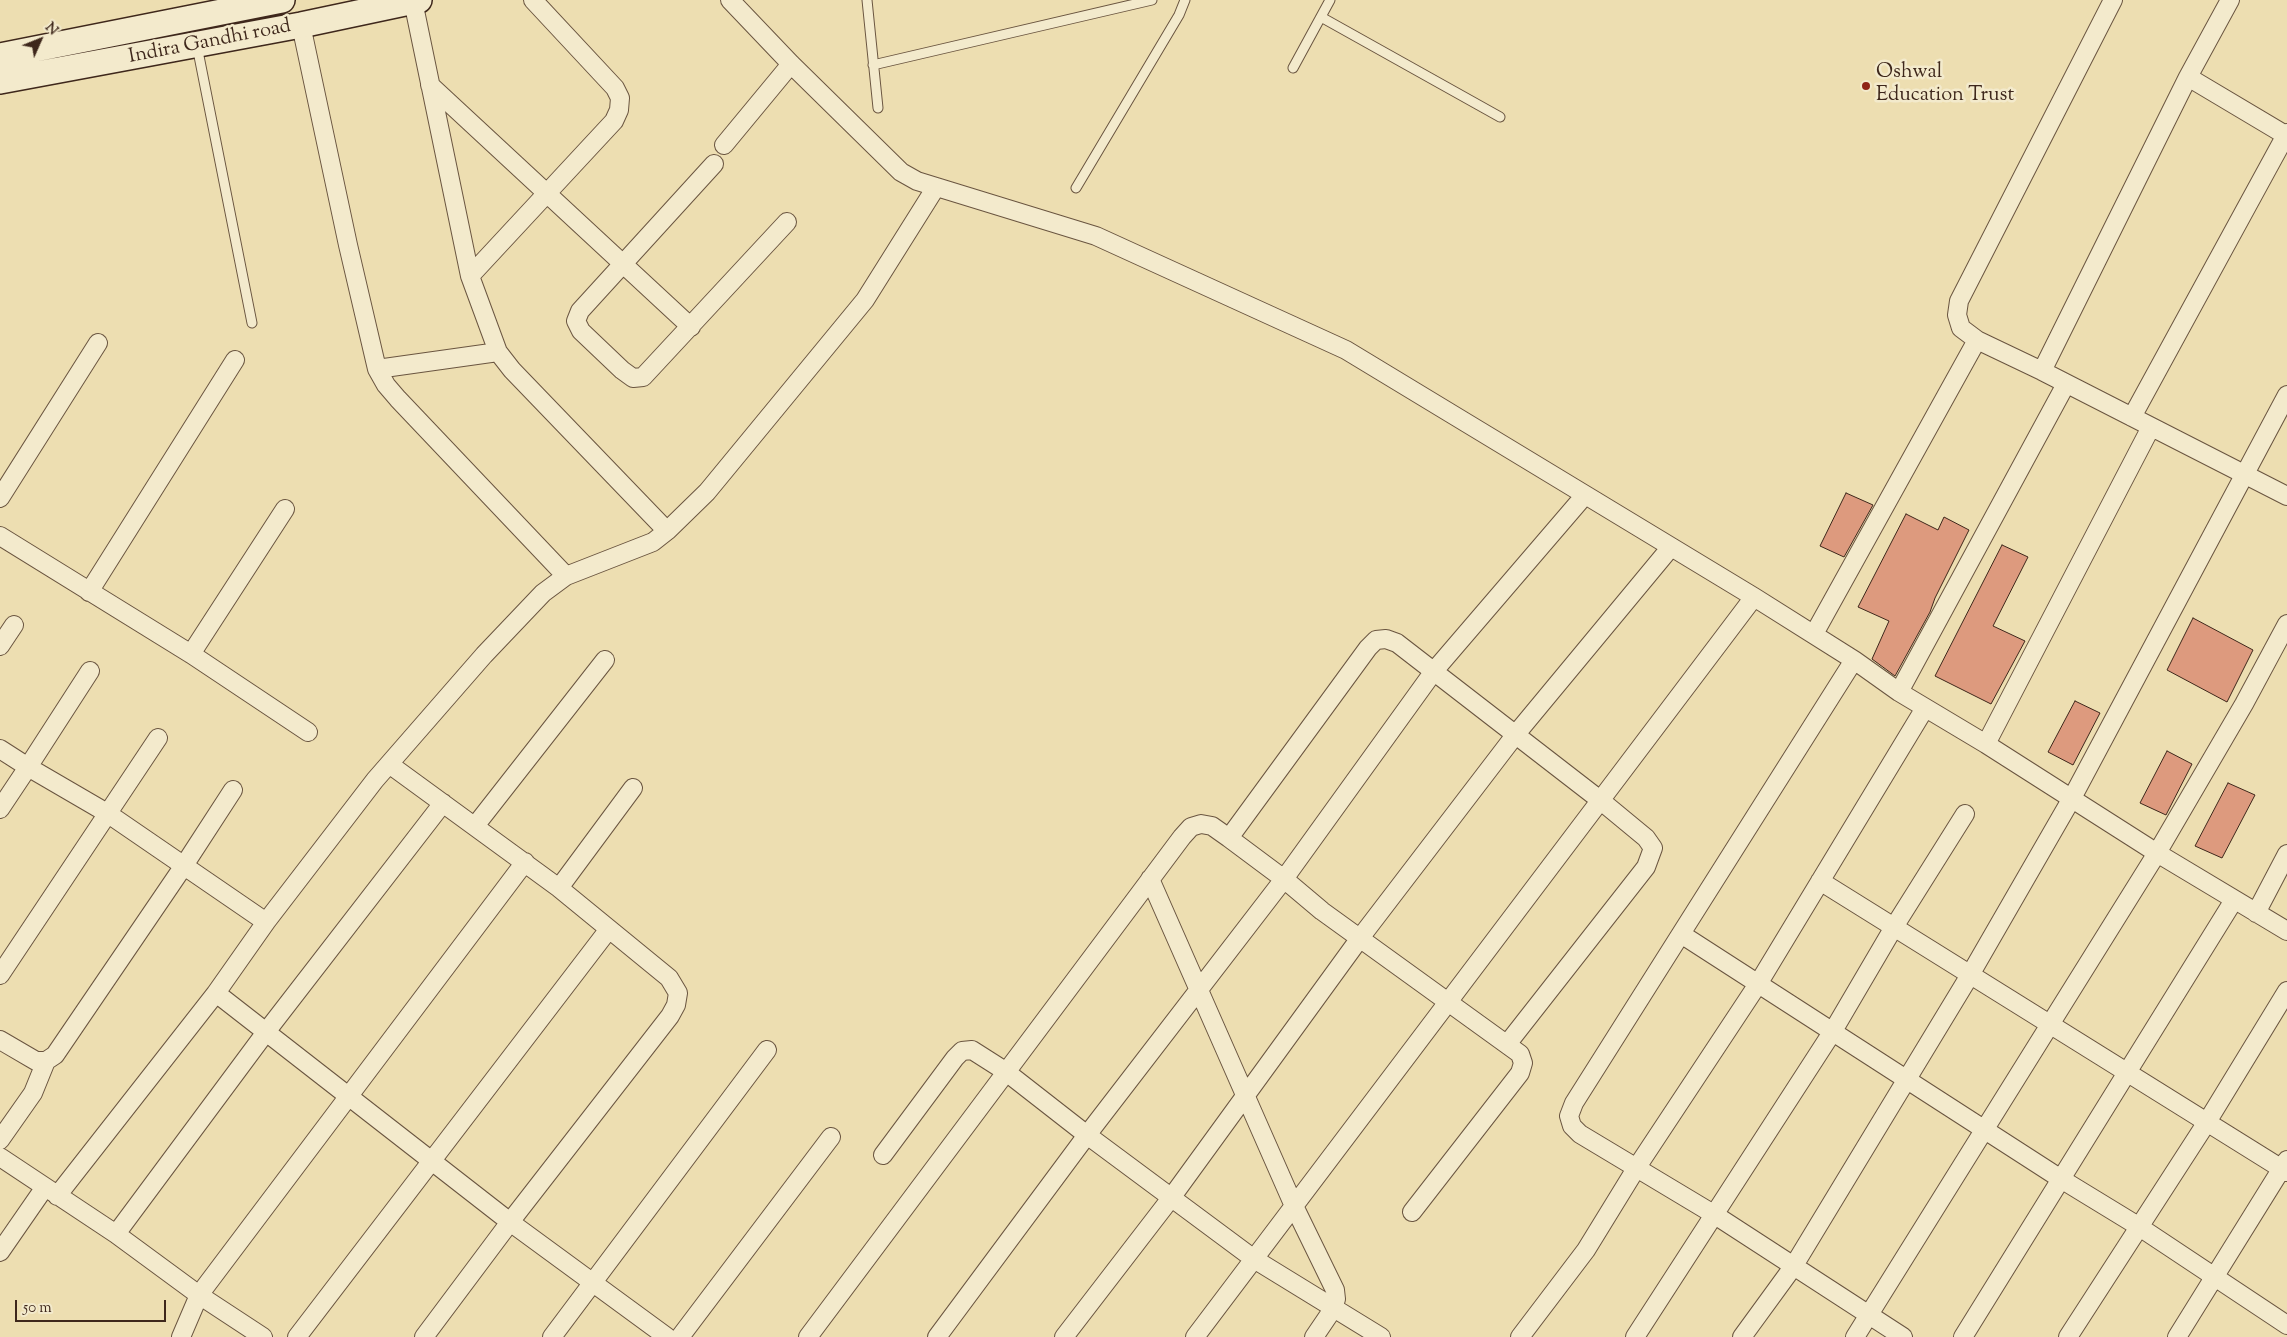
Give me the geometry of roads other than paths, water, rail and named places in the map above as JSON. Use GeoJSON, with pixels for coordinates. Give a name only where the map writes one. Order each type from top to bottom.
{"type":"FeatureCollection","features":[{"type":"Feature","properties":{"kind":"main road","name":"Indira Gandhi road"},"geometry":{"type":"LineString","coordinates":[[0,56],[282,0]]}},
{"type":"Feature","properties":{"kind":"main road","name":"Indira Gandhi road"},"geometry":{"type":"LineString","coordinates":[[0,82],[302,25],[416,1]]}},
{"type":"Feature","properties":{"kind":"street"},"geometry":{"type":"LineString","coordinates":[[470,276],[614,121],[619,110],[620,98],[615,88],[533,0]]}},
{"type":"Feature","properties":{"kind":"street"},"geometry":{"type":"LineString","coordinates":[[730,0],[791,64],[901,172],[917,181],[1096,236],[1346,350],[1814,634],[1899,692],[1986,744],[2157,853],[2287,931]]}},
{"type":"Feature","properties":{"kind":"street"},"geometry":{"type":"LineString","coordinates":[[2113,0],[1959,301],[1956,315],[1961,328],[1977,340],[2042,371],[2287,496]]}},
{"type":"Feature","properties":{"kind":"street"},"geometry":{"type":"LineString","coordinates":[[2042,371],[2188,77],[2230,0]]}},
{"type":"Feature","properties":{"kind":"street"},"geometry":{"type":"LineString","coordinates":[[416,1],[430,85],[470,276],[498,352],[512,370],[667,531]]}},
{"type":"Feature","properties":{"kind":"street"},"geometry":{"type":"LineString","coordinates":[[302,25],[348,245],[377,369],[386,385],[398,399],[566,576]]}},
{"type":"Feature","properties":{"kind":"street"},"geometry":{"type":"LineString","coordinates":[[724,145],[791,64]]}},
{"type":"Feature","properties":{"kind":"street"},"geometry":{"type":"LineString","coordinates":[[2132,417],[2287,135],[2188,77]]}},
{"type":"Feature","properties":{"kind":"street"},"geometry":{"type":"LineString","coordinates":[[430,85],[548,192],[691,327]]}},
{"type":"Feature","properties":{"kind":"street"},"geometry":{"type":"LineString","coordinates":[[714,164],[580,310],[576,321],[581,331],[622,370],[633,378],[643,378],[787,222]]}},
{"type":"Feature","properties":{"kind":"street"},"geometry":{"type":"LineString","coordinates":[[0,1252],[216,993],[266,922],[389,764],[497,640],[543,593],[566,576],[640,549],[667,531],[707,492],[865,300],[936,187]]}},
{"type":"Feature","properties":{"kind":"street"},"geometry":{"type":"LineString","coordinates":[[1814,634],[1977,340]]}},
{"type":"Feature","properties":{"kind":"street"},"geometry":{"type":"LineString","coordinates":[[0,498],[98,342]]}},
{"type":"Feature","properties":{"kind":"street"},"geometry":{"type":"LineString","coordinates":[[377,369],[498,352]]}},
{"type":"Feature","properties":{"kind":"street"},"geometry":{"type":"LineString","coordinates":[[89,592],[235,360]]}},
{"type":"Feature","properties":{"kind":"street"},"geometry":{"type":"LineString","coordinates":[[1899,692],[2066,384]]}},
{"type":"Feature","properties":{"kind":"street"},"geometry":{"type":"LineString","coordinates":[[1742,1337],[1793,1267],[1970,975],[2072,798],[2287,395]]}},
{"type":"Feature","properties":{"kind":"street"},"geometry":{"type":"LineString","coordinates":[[1986,744],[2151,427]]}},
{"type":"Feature","properties":{"kind":"street"},"geometry":{"type":"LineString","coordinates":[[936,1337],[1087,1135],[1284,879],[1434,671],[1584,495]]}},
{"type":"Feature","properties":{"kind":"street"},"geometry":{"type":"LineString","coordinates":[[191,654],[285,509]]}},
{"type":"Feature","properties":{"kind":"street"},"geometry":{"type":"LineString","coordinates":[[0,536],[191,654],[308,732]]}},
{"type":"Feature","properties":{"kind":"street"},"geometry":{"type":"LineString","coordinates":[[1064,1337],[1171,1198],[1360,938],[1516,734],[1671,547]]}},
{"type":"Feature","properties":{"kind":"street"},"geometry":{"type":"LineString","coordinates":[[1195,1337],[1754,597]]}},
{"type":"Feature","properties":{"kind":"street"},"geometry":{"type":"LineString","coordinates":[[1855,1337],[2157,853],[2244,704],[2287,624]]}},
{"type":"Feature","properties":{"kind":"street"},"geometry":{"type":"LineString","coordinates":[[0,646],[14,626]]}},
{"type":"Feature","properties":{"kind":"street"},"geometry":{"type":"LineString","coordinates":[[1229,838],[1376,640],[1386,638],[1397,643],[1600,800],[1646,838],[1653,848],[1651,859],[1508,1043]]}},
{"type":"Feature","properties":{"kind":"street"},"geometry":{"type":"LineString","coordinates":[[475,826],[605,660]]}},
{"type":"Feature","properties":{"kind":"street"},"geometry":{"type":"LineString","coordinates":[[1854,660],[1574,1103],[1569,1116],[1572,1126],[1580,1134],[1715,1215],[1903,1337]]}},
{"type":"Feature","properties":{"kind":"street"},"geometry":{"type":"LineString","coordinates":[[0,809],[90,671]]}},
{"type":"Feature","properties":{"kind":"street"},"geometry":{"type":"LineString","coordinates":[[1520,1337],[1586,1250],[1637,1167],[1758,984],[1925,708]]}},
{"type":"Feature","properties":{"kind":"street"},"geometry":{"type":"LineString","coordinates":[[0,975],[158,738]]}},
{"type":"Feature","properties":{"kind":"street"},"geometry":{"type":"LineString","coordinates":[[0,749],[107,813],[266,922]]}},
{"type":"Feature","properties":{"kind":"street"},"geometry":{"type":"LineString","coordinates":[[389,764],[559,888],[669,978],[678,993],[676,1005],[670,1016],[510,1222],[424,1337]]}},
{"type":"Feature","properties":{"kind":"street"},"geometry":{"type":"LineString","coordinates":[[559,888],[632,788]]}},
{"type":"Feature","properties":{"kind":"street"},"geometry":{"type":"LineString","coordinates":[[0,1040],[36,1061],[46,1061],[55,1056],[184,867],[233,790]]}},
{"type":"Feature","properties":{"kind":"street"},"geometry":{"type":"LineString","coordinates":[[116,1234],[266,1032],[443,802]]}},
{"type":"Feature","properties":{"kind":"street"},"geometry":{"type":"LineString","coordinates":[[1635,1337],[1833,1031],[1894,927],[1965,814]]}},
{"type":"Feature","properties":{"kind":"street"},"geometry":{"type":"LineString","coordinates":[[808,1337],[1150,879],[1191,828],[1201,824],[1212,826],[1229,838],[1284,879],[1322,911],[1508,1043],[1520,1054],[1523,1063],[1520,1073],[1412,1212]]}},
{"type":"Feature","properties":{"kind":"street"},"geometry":{"type":"LineString","coordinates":[[2256,913],[2287,854]]}},
{"type":"Feature","properties":{"kind":"street"},"geometry":{"type":"LineString","coordinates":[[181,1337],[199,1295],[525,862]]}},
{"type":"Feature","properties":{"kind":"street"},"geometry":{"type":"LineString","coordinates":[[1150,879],[1294,1206],[1335,1290],[1334,1309],[1314,1337]]}},
{"type":"Feature","properties":{"kind":"street"},"geometry":{"type":"LineString","coordinates":[[1820,881],[2207,1122],[2285,1167],[2177,1337]]}},
{"type":"Feature","properties":{"kind":"street"},"geometry":{"type":"LineString","coordinates":[[1963,1337],[2234,900]]}},
{"type":"Feature","properties":{"kind":"street"},"geometry":{"type":"LineString","coordinates":[[297,1337],[610,929]]}},
{"type":"Feature","properties":{"kind":"street"},"geometry":{"type":"LineString","coordinates":[[1681,934],[2061,1179],[2138,1226],[2287,1325]]}},
{"type":"Feature","properties":{"kind":"street"},"geometry":{"type":"LineString","coordinates":[[2068,1337],[2207,1122],[2287,991]]}},
{"type":"Feature","properties":{"kind":"street"},"geometry":{"type":"LineString","coordinates":[[216,993],[510,1222],[667,1337]]}},
{"type":"Feature","properties":{"kind":"street"},"geometry":{"type":"LineString","coordinates":[[552,1337],[767,1050]]}},
{"type":"Feature","properties":{"kind":"street"},"geometry":{"type":"LineString","coordinates":[[883,1154],[962,1052],[972,1050],[1005,1071],[1087,1135],[1254,1259],[1381,1337]]}},
{"type":"Feature","properties":{"kind":"street"},"geometry":{"type":"LineString","coordinates":[[0,1140],[34,1094],[46,1061]]}},
{"type":"Feature","properties":{"kind":"street"},"geometry":{"type":"LineString","coordinates":[[680,1337],[831,1137]]}},
{"type":"Feature","properties":{"kind":"street"},"geometry":{"type":"LineString","coordinates":[[0,1157],[116,1234],[199,1295],[263,1337]]}},
{"type":"Feature","properties":{"kind":"lane"},"geometry":{"type":"LineString","coordinates":[[867,0],[878,108]]}},
{"type":"Feature","properties":{"kind":"lane"},"geometry":{"type":"LineString","coordinates":[[873,65],[1152,0]]}},
{"type":"Feature","properties":{"kind":"lane"},"geometry":{"type":"LineString","coordinates":[[1076,188],[1179,15],[1185,0]]}},
{"type":"Feature","properties":{"kind":"lane"},"geometry":{"type":"LineString","coordinates":[[1293,68],[1330,0]]}},
{"type":"Feature","properties":{"kind":"lane"},"geometry":{"type":"LineString","coordinates":[[1321,17],[1500,117]]}},
{"type":"Feature","properties":{"kind":"lane"},"geometry":{"type":"LineString","coordinates":[[197,45],[252,323]]}},
{"type":"Feature","properties":{"kind":"place","name":"Oshwal Education Trust"},"geometry":{"type":"Point","coordinates":[1866,86]}}]}
